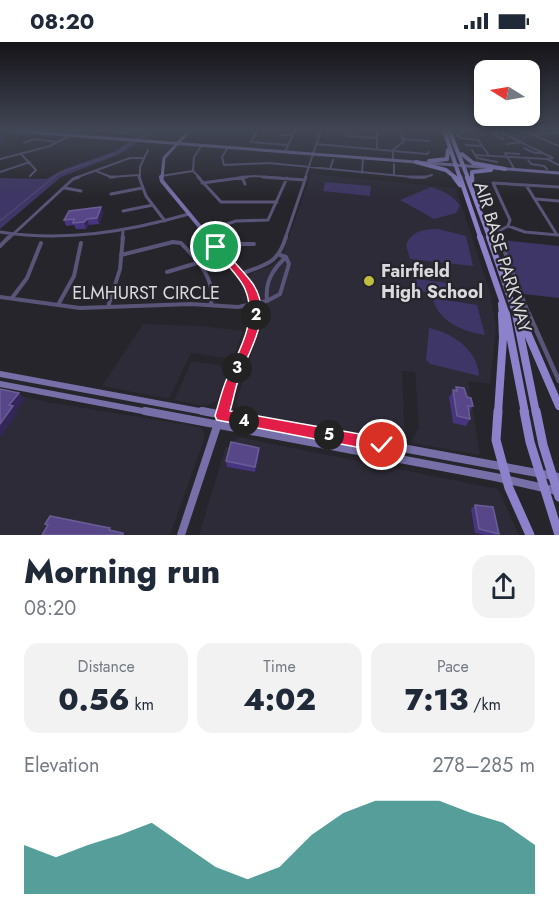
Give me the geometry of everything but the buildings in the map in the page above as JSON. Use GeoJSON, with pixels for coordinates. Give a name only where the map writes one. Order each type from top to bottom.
{"type":"FeatureCollection","features":[{"type":"Feature","properties":{"kind":"main road"},"geometry":{"type":"LineString","coordinates":[[168,153],[163,159],[161,176],[166,188],[240,274],[253,292],[256,304],[254,327],[243,358],[243,367],[228,410],[222,416],[181,535]]}},
{"type":"Feature","properties":{"kind":"main road"},"geometry":{"type":"LineString","coordinates":[[299,153],[394,163],[445,160],[450,153]]}},
{"type":"Feature","properties":{"kind":"main road","name":"AIR BASE PARKWAY"},"geometry":{"type":"LineString","coordinates":[[454,153],[467,196],[521,331],[543,445],[559,497]]}},
{"type":"Feature","properties":{"kind":"main road","name":"AIR BASE PARKWAY"},"geometry":{"type":"LineString","coordinates":[[457,153],[472,187],[506,295],[530,442],[559,535]]}},
{"type":"Feature","properties":{"kind":"main road"},"geometry":{"type":"LineString","coordinates":[[460,153],[470,162],[505,169]]}},
{"type":"Feature","properties":{"kind":"main road"},"geometry":{"type":"LineString","coordinates":[[416,162],[559,173]]}},
{"type":"Feature","properties":{"kind":"main road"},"geometry":{"type":"LineString","coordinates":[[416,162],[438,166],[451,172],[467,196]]}},
{"type":"Feature","properties":{"kind":"main road"},"geometry":{"type":"LineString","coordinates":[[472,187],[471,173],[474,171],[505,169]]}},
{"type":"Feature","properties":{"kind":"main road"},"geometry":{"type":"LineString","coordinates":[[506,295],[559,406]]}},
{"type":"Feature","properties":{"kind":"main road"},"geometry":{"type":"LineString","coordinates":[[506,295],[495,430],[507,481],[530,535]]}},
{"type":"Feature","properties":{"kind":"main road"},"geometry":{"type":"LineString","coordinates":[[0,374],[559,477]]}},
{"type":"Feature","properties":{"kind":"main road"},"geometry":{"type":"LineString","coordinates":[[0,384],[559,492]]}},
{"type":"Feature","properties":{"kind":"street"},"geometry":{"type":"LineString","coordinates":[[0,159],[24,153]]}},
{"type":"Feature","properties":{"kind":"street"},"geometry":{"type":"LineString","coordinates":[[146,153],[139,175],[142,188],[165,221]]}},
{"type":"Feature","properties":{"kind":"street"},"geometry":{"type":"LineString","coordinates":[[197,153],[194,157],[193,171],[201,183],[224,203],[277,202]]}},
{"type":"Feature","properties":{"kind":"street"},"geometry":{"type":"LineString","coordinates":[[224,153],[222,157],[224,165],[261,163],[425,178],[432,175]]}},
{"type":"Feature","properties":{"kind":"street"},"geometry":{"type":"LineString","coordinates":[[393,153],[394,175]]}},
{"type":"Feature","properties":{"kind":"street"},"geometry":{"type":"LineString","coordinates":[[412,153],[428,153]]}},
{"type":"Feature","properties":{"kind":"street"},"geometry":{"type":"LineString","coordinates":[[487,153],[492,156]]}},
{"type":"Feature","properties":{"kind":"street"},"geometry":{"type":"LineString","coordinates":[[505,153],[515,170]]}},
{"type":"Feature","properties":{"kind":"street"},"geometry":{"type":"LineString","coordinates":[[505,153],[519,154]]}},
{"type":"Feature","properties":{"kind":"street"},"geometry":{"type":"LineString","coordinates":[[545,153],[559,159]]}},
{"type":"Feature","properties":{"kind":"street"},"geometry":{"type":"LineString","coordinates":[[21,154],[36,171],[30,176]]}},
{"type":"Feature","properties":{"kind":"street"},"geometry":{"type":"LineString","coordinates":[[240,274],[269,263],[280,255],[313,154]]}},
{"type":"Feature","properties":{"kind":"street"},"geometry":{"type":"LineString","coordinates":[[475,155],[546,160],[553,158]]}},
{"type":"Feature","properties":{"kind":"street"},"geometry":{"type":"LineString","coordinates":[[475,155],[480,159],[497,162]]}},
{"type":"Feature","properties":{"kind":"street"},"geometry":{"type":"LineString","coordinates":[[0,246],[77,177],[130,158],[144,158]]}},
{"type":"Feature","properties":{"kind":"street"},"geometry":{"type":"LineString","coordinates":[[362,172],[363,159]]}},
{"type":"Feature","properties":{"kind":"street"},"geometry":{"type":"LineString","coordinates":[[528,159],[531,164],[544,166],[547,169]]}},
{"type":"Feature","properties":{"kind":"street"},"geometry":{"type":"LineString","coordinates":[[330,169],[333,160]]}},
{"type":"Feature","properties":{"kind":"street"},"geometry":{"type":"LineString","coordinates":[[546,160],[559,166]]}},
{"type":"Feature","properties":{"kind":"street"},"geometry":{"type":"LineString","coordinates":[[0,172],[30,162]]}},
{"type":"Feature","properties":{"kind":"street"},"geometry":{"type":"LineString","coordinates":[[96,171],[111,177],[139,175]]}},
{"type":"Feature","properties":{"kind":"street"},"geometry":{"type":"LineString","coordinates":[[161,176],[193,171]]}},
{"type":"Feature","properties":{"kind":"street"},"geometry":{"type":"LineString","coordinates":[[201,183],[242,177],[305,180]]}},
{"type":"Feature","properties":{"kind":"street"},"geometry":{"type":"LineString","coordinates":[[242,177],[245,184]]}},
{"type":"Feature","properties":{"kind":"street"},"geometry":{"type":"LineString","coordinates":[[203,231],[236,221],[267,220],[287,178]]}},
{"type":"Feature","properties":{"kind":"street"},"geometry":{"type":"LineString","coordinates":[[559,187],[493,182],[510,220],[508,226],[499,231],[499,240],[532,323],[559,381]]}},
{"type":"Feature","properties":{"kind":"street"},"geometry":{"type":"LineString","coordinates":[[526,184],[558,235]]}},
{"type":"Feature","properties":{"kind":"street"},"geometry":{"type":"LineString","coordinates":[[63,188],[81,191]]}},
{"type":"Feature","properties":{"kind":"street"},"geometry":{"type":"LineString","coordinates":[[111,194],[142,188]]}},
{"type":"Feature","properties":{"kind":"street"},"geometry":{"type":"LineString","coordinates":[[535,199],[559,201]]}},
{"type":"Feature","properties":{"kind":"street"},"geometry":{"type":"LineString","coordinates":[[123,211],[153,205]]}},
{"type":"Feature","properties":{"kind":"street"},"geometry":{"type":"LineString","coordinates":[[0,232],[68,236],[123,232],[189,214]]}},
{"type":"Feature","properties":{"kind":"street"},"geometry":{"type":"LineString","coordinates":[[508,226],[525,232],[558,235]]}},
{"type":"Feature","properties":{"kind":"street"},"geometry":{"type":"LineString","coordinates":[[108,307],[118,276],[123,232]]}},
{"type":"Feature","properties":{"kind":"street"},"geometry":{"type":"LineString","coordinates":[[121,255],[177,242],[212,286],[214,295],[212,304]]}},
{"type":"Feature","properties":{"kind":"street"},"geometry":{"type":"LineString","coordinates":[[11,298],[23,285],[41,243]]}},
{"type":"Feature","properties":{"kind":"street"},"geometry":{"type":"LineString","coordinates":[[58,306],[74,276],[81,243]]}},
{"type":"Feature","properties":{"kind":"street"},"geometry":{"type":"LineString","coordinates":[[219,251],[240,244],[254,244]]}},
{"type":"Feature","properties":{"kind":"street"},"geometry":{"type":"LineString","coordinates":[[280,255],[285,257],[289,264],[280,294],[269,300],[266,287],[273,267],[285,257]]}},
{"type":"Feature","properties":{"kind":"street"},"geometry":{"type":"LineString","coordinates":[[167,272],[196,263]]}},
{"type":"Feature","properties":{"kind":"street","name":"ELMHURST CIRCLE"},"geometry":{"type":"LineString","coordinates":[[0,297],[58,306],[108,307],[212,304],[238,307],[269,300]]}},
{"type":"Feature","properties":{"kind":"shaded area"},"geometry":{"type":"Polygon","coordinates":[[[109,153],[121,153],[61,177],[0,229],[0,178],[46,179],[65,169],[109,153]]]}},
{"type":"Feature","properties":{"kind":"shaded area","name":"Fairfield High School"},"geometry":{"type":"Polygon","coordinates":[[[311,174],[456,188],[490,292],[496,327],[490,384],[468,381],[480,455],[411,443],[419,427],[415,372],[402,371],[405,441],[238,412],[236,402],[263,319],[260,298],[249,277],[252,273],[273,265],[282,256],[311,174]]]}},
{"type":"Feature","properties":{"kind":"shaded area"},"geometry":{"type":"Polygon","coordinates":[[[325,182],[371,186],[370,196],[323,191],[325,182]]]}},
{"type":"Feature","properties":{"kind":"shaded area"},"geometry":{"type":"Polygon","coordinates":[[[431,187],[454,199],[460,206],[456,213],[434,219],[400,200],[431,187]]]}},
{"type":"Feature","properties":{"kind":"shaded area"},"geometry":{"type":"Polygon","coordinates":[[[438,229],[466,236],[473,266],[410,259],[406,245],[408,240],[423,230],[438,229]]]}},
{"type":"Feature","properties":{"kind":"shaded area"},"geometry":{"type":"Polygon","coordinates":[[[502,240],[559,246],[559,298],[524,294],[502,240]]]}},
{"type":"Feature","properties":{"kind":"shaded area"},"geometry":{"type":"Polygon","coordinates":[[[416,279],[448,283],[451,295],[418,291],[416,279]]]}},
{"type":"Feature","properties":{"kind":"shaded area"},"geometry":{"type":"Polygon","coordinates":[[[433,298],[477,305],[485,335],[453,324],[440,313],[433,298]]]}},
{"type":"Feature","properties":{"kind":"shaded area"},"geometry":{"type":"Polygon","coordinates":[[[143,324],[202,326],[243,331],[233,359],[191,353],[169,399],[102,386],[143,324]]]}},
{"type":"Feature","properties":{"kind":"shaded area"},"geometry":{"type":"Polygon","coordinates":[[[429,328],[447,334],[463,344],[474,358],[479,376],[430,364],[426,360],[429,328]]]}},
{"type":"Feature","properties":{"kind":"shaded area"},"geometry":{"type":"Polygon","coordinates":[[[192,361],[218,365],[228,371],[217,401],[205,406],[174,400],[192,361]]]}},
{"type":"Feature","properties":{"kind":"shaded area"},"geometry":{"type":"Polygon","coordinates":[[[0,391],[47,402],[200,427],[204,432],[204,440],[170,535],[0,535],[0,391]]]}},
{"type":"Feature","properties":{"kind":"shaded area"},"geometry":{"type":"Polygon","coordinates":[[[238,437],[498,489],[519,535],[199,535],[225,449],[238,437]]]}},
{"type":"Feature","properties":{"kind":"waterway"},"geometry":{"type":"LineString","coordinates":[[0,221],[59,173],[116,153]]}},
{"type":"Feature","properties":{"kind":"place","name":"Fairfield High School"},"geometry":{"type":"Point","coordinates":[369,281]}},
{"type":"Feature","properties":{"kind":"route"},"geometry":{"type":"LineString","coordinates":[[216,247],[253,292],[256,309],[254,327],[243,358],[236,369],[222,409],[222,416],[382,445]]}}]}
